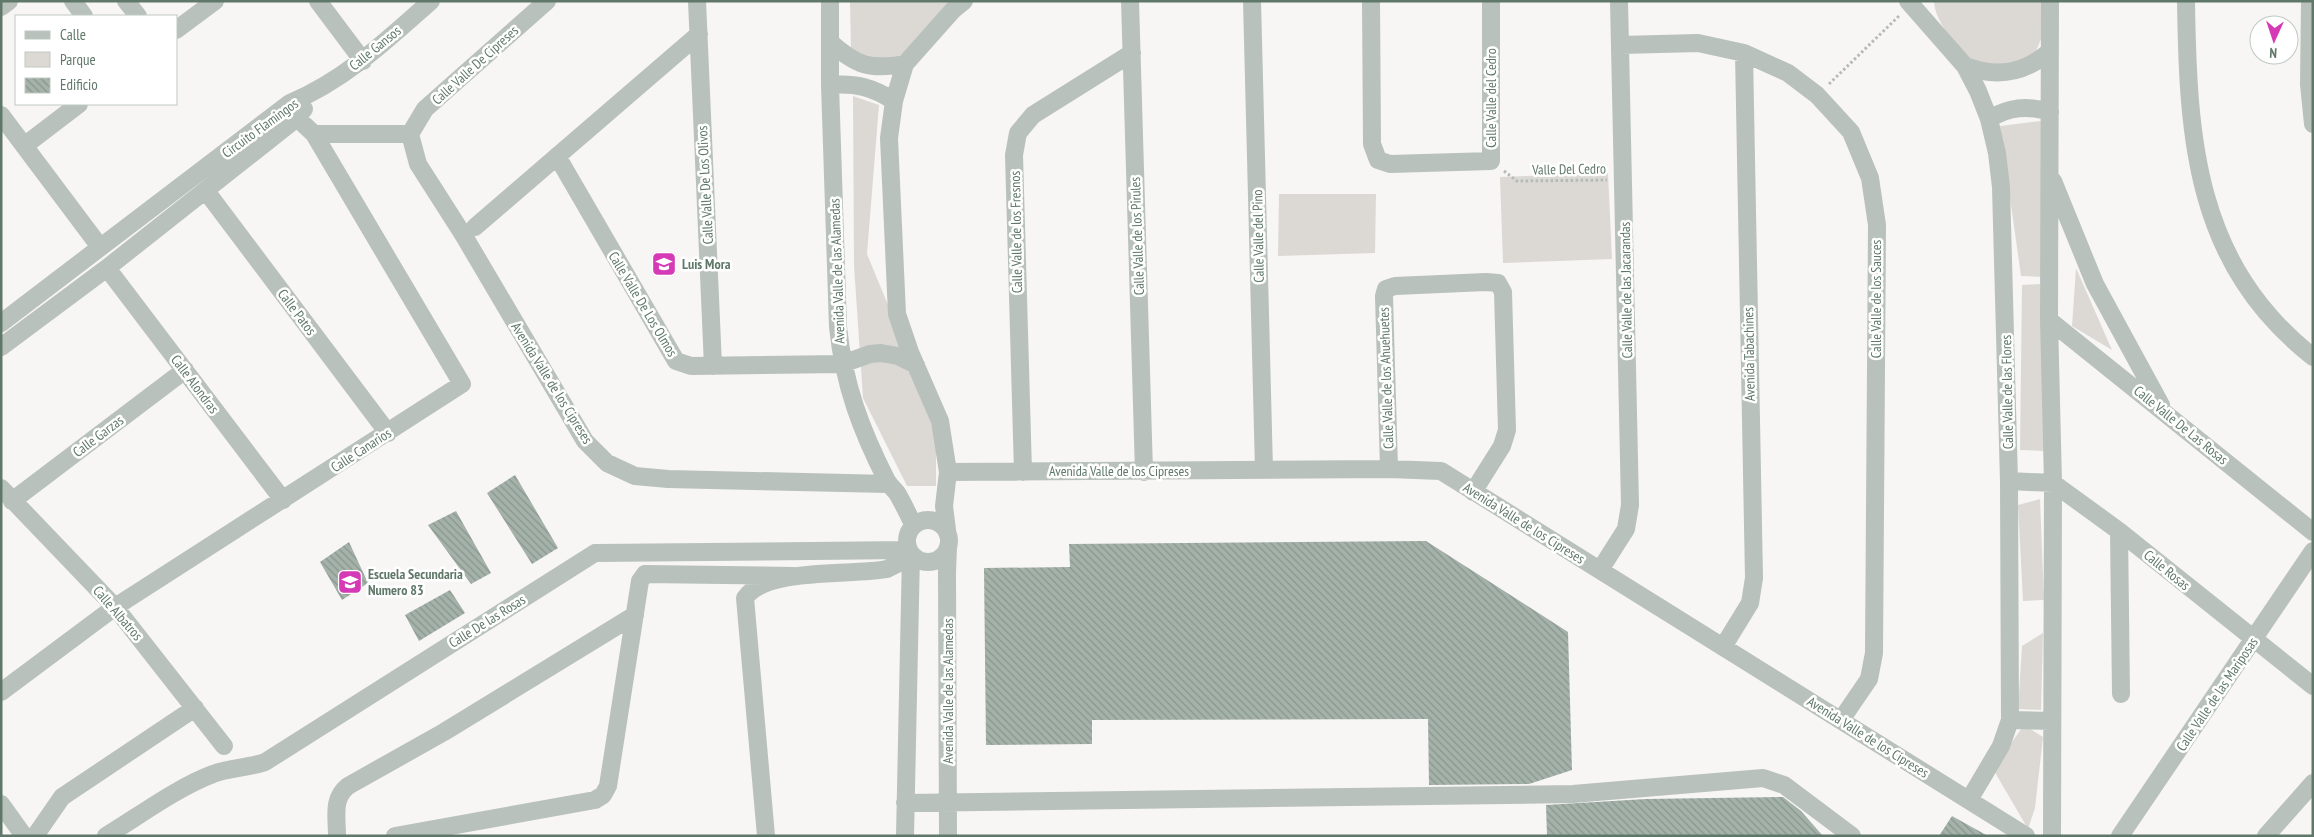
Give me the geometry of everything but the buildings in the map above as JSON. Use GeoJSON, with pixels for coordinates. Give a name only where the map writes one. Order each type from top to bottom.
{"type":"FeatureCollection","features":[{"type":"Feature","properties":{"kind":"street"},"geometry":{"type":"LineString","coordinates":[[1,7],[9,1]]}},
{"type":"Feature","properties":{"kind":"street"},"geometry":{"type":"LineString","coordinates":[[73,1],[83,15]]}},
{"type":"Feature","properties":{"kind":"street"},"geometry":{"type":"LineString","coordinates":[[126,1],[137,15]]}},
{"type":"Feature","properties":{"kind":"street"},"geometry":{"type":"LineString","coordinates":[[178,29],[215,1]]}},
{"type":"Feature","properties":{"kind":"street"},"geometry":{"type":"LineString","coordinates":[[318,1],[363,61]]}},
{"type":"Feature","properties":{"kind":"street","name":"Calle Gansos"},"geometry":{"type":"LineString","coordinates":[[316,92],[363,61],[431,1]]}},
{"type":"Feature","properties":{"kind":"street","name":"Calle Valle De Cipreses"},"geometry":{"type":"LineString","coordinates":[[410,134],[425,109],[547,1]]}},
{"type":"Feature","properties":{"kind":"street","name":"Calle Valle De Los Olivos"},"geometry":{"type":"LineString","coordinates":[[697,1],[713,366]]}},
{"type":"Feature","properties":{"kind":"street","name":"Avenida Valle de las Alamedas"},"geometry":{"type":"LineString","coordinates":[[830,1],[830,85],[838,328],[842,364],[850,398],[889,484],[914,524]]}},
{"type":"Feature","properties":{"kind":"street"},"geometry":{"type":"LineString","coordinates":[[831,43],[850,60],[866,65],[886,67],[905,64],[953,10],[964,1]]}},
{"type":"Feature","properties":{"kind":"street","name":"Calle Valle de los Pirules"},"geometry":{"type":"LineString","coordinates":[[1130,1],[1144,472]]}},
{"type":"Feature","properties":{"kind":"street","name":"Calle Valle del Pino"},"geometry":{"type":"LineString","coordinates":[[1252,1],[1264,470]]}},
{"type":"Feature","properties":{"kind":"street","name":"Calle Valle del Cedro"},"geometry":{"type":"LineString","coordinates":[[1371,1],[1372,144],[1378,160],[1390,164],[1491,161],[1491,1]]}},
{"type":"Feature","properties":{"kind":"street","name":"Calle Valle de las Jacarandas"},"geometry":{"type":"LineString","coordinates":[[1600,570],[1626,529],[1630,505],[1621,45],[1618,1]]}},
{"type":"Feature","properties":{"kind":"street"},"geometry":{"type":"LineString","coordinates":[[2050,1],[2049,320],[2052,483],[2052,836]]}},
{"type":"Feature","properties":{"kind":"street"},"geometry":{"type":"LineString","coordinates":[[2186,1],[2187,84],[2192,136],[2199,175],[2211,211],[2226,252],[2251,294],[2274,323],[2313,357]]}},
{"type":"Feature","properties":{"kind":"street"},"geometry":{"type":"LineString","coordinates":[[2310,1],[2309,84],[2313,124]]}},
{"type":"Feature","properties":{"kind":"street","name":"Calle Valle de las Flores"},"geometry":{"type":"LineString","coordinates":[[1909,3],[1965,66],[1978,91],[1989,119],[1997,153],[2002,214],[2009,481],[2010,720],[2001,746],[1969,800]]}},
{"type":"Feature","properties":{"kind":"street"},"geometry":{"type":"LineString","coordinates":[[475,227],[699,34]]}},
{"type":"Feature","properties":{"kind":"street","name":"Calle Valle de los Sauces"},"geometry":{"type":"LineString","coordinates":[[1621,45],[1698,43],[1744,53],[1788,73],[1817,95],[1852,132],[1870,178],[1877,225],[1874,653],[1869,678],[1841,720]]}},
{"type":"Feature","properties":{"kind":"street"},"geometry":{"type":"LineString","coordinates":[[1965,66],[1979,72],[2010,73],[2038,61],[2050,51]]}},
{"type":"Feature","properties":{"kind":"street","name":"Calle Valle de los Fresnos"},"geometry":{"type":"LineString","coordinates":[[1023,472],[1014,155],[1018,133],[1033,115],[1132,53]]}},
{"type":"Feature","properties":{"kind":"street","name":"Avenida Tabachines"},"geometry":{"type":"LineString","coordinates":[[1723,647],[1750,604],[1754,578],[1744,53]]}},
{"type":"Feature","properties":{"kind":"street","name":"Avenida Valle de las Alamedas"},"geometry":{"type":"LineString","coordinates":[[905,64],[894,100],[889,138],[897,314],[940,421],[948,472],[944,506],[948,539],[948,836]]}},
{"type":"Feature","properties":{"kind":"street"},"geometry":{"type":"LineString","coordinates":[[830,85],[851,83],[862,85],[894,100]]}},
{"type":"Feature","properties":{"kind":"street","name":"Circuito Flamingos"},"geometry":{"type":"LineString","coordinates":[[1,347],[206,191],[316,92]]}},
{"type":"Feature","properties":{"kind":"street"},"geometry":{"type":"LineString","coordinates":[[24,146],[78,105]]}},
{"type":"Feature","properties":{"kind":"street"},"geometry":{"type":"LineString","coordinates":[[1989,119],[2000,112],[2025,107],[2050,112]]}},
{"type":"Feature","properties":{"kind":"street","name":"Circuito Flamingos"},"geometry":{"type":"LineString","coordinates":[[1,323],[100,247],[294,111]]}},
{"type":"Feature","properties":{"kind":"street","name":"Calle Canarios"},"geometry":{"type":"LineString","coordinates":[[1,692],[115,606],[284,500],[462,384],[314,134],[294,111]]}},
{"type":"Feature","properties":{"kind":"street"},"geometry":{"type":"LineString","coordinates":[[1,115],[100,247]]}},
{"type":"Feature","properties":{"kind":"street"},"geometry":{"type":"LineString","coordinates":[[314,134],[410,134]]}},
{"type":"Feature","properties":{"kind":"street","name":"Avenida Valle de los Cipreses"},"geometry":{"type":"LineString","coordinates":[[410,134],[418,164],[464,236],[585,441],[607,464],[635,476],[668,479],[889,484]]}},
{"type":"Feature","properties":{"kind":"street","name":"Calle Valle De Los Olmos"},"geometry":{"type":"LineString","coordinates":[[557,156],[676,361],[691,366],[842,364],[870,354],[881,353],[898,356],[916,365]]}},
{"type":"Feature","properties":{"kind":"street"},"geometry":{"type":"LineString","coordinates":[[2050,173],[2095,284],[2127,346],[2166,412]]}},
{"type":"Feature","properties":{"kind":"street","name":"Calle Patos"},"geometry":{"type":"LineString","coordinates":[[206,191],[388,433]]}},
{"type":"Feature","properties":{"kind":"street","name":"Calle Alondras"},"geometry":{"type":"LineString","coordinates":[[107,268],[284,500]]}},
{"type":"Feature","properties":{"kind":"street","name":"Calle Valle de los Ahuehuetes"},"geometry":{"type":"LineString","coordinates":[[1389,469],[1384,296],[1386,289],[1404,285],[1486,282],[1498,284],[1503,292],[1507,430],[1502,446],[1473,492]]}},
{"type":"Feature","properties":{"kind":"street","name":"Calle Valle De Las Rosas"},"geometry":{"type":"LineString","coordinates":[[2049,320],[2166,412],[2313,532]]}},
{"type":"Feature","properties":{"kind":"street","name":"Calle Garzas"},"geometry":{"type":"LineString","coordinates":[[6,495],[185,370]]}},
{"type":"Feature","properties":{"kind":"street","name":"Avenida Valle de los Cipreses"},"geometry":{"type":"LineString","coordinates":[[948,472],[1389,469],[1441,472],[2026,836]]}},
{"type":"Feature","properties":{"kind":"street"},"geometry":{"type":"LineString","coordinates":[[2009,481],[2052,483]]}},
{"type":"Feature","properties":{"kind":"street","name":"Calle Rosas"},"geometry":{"type":"LineString","coordinates":[[2052,483],[2119,531],[2313,686]]}},
{"type":"Feature","properties":{"kind":"street","name":"Calle Albatros"},"geometry":{"type":"LineString","coordinates":[[6,495],[115,606],[224,746]]}},
{"type":"Feature","properties":{"kind":"street"},"geometry":{"type":"LineString","coordinates":[[905,836],[909,552],[906,536],[914,524],[925,519],[932,519],[943,525],[948,539],[941,558],[928,562],[916,559],[909,552]]}},
{"type":"Feature","properties":{"kind":"street"},"geometry":{"type":"LineString","coordinates":[[2119,531],[2121,694]]}},
{"type":"Feature","properties":{"kind":"street","name":"Calle Valle de las Mariposas"},"geometry":{"type":"LineString","coordinates":[[2120,836],[2313,551]]}},
{"type":"Feature","properties":{"kind":"street"},"geometry":{"type":"LineString","coordinates":[[395,836],[595,800],[603,795],[608,786],[640,581],[646,574],[794,576],[887,569],[899,563],[909,552]]}},
{"type":"Feature","properties":{"kind":"street","name":"Calle De las Rosas"},"geometry":{"type":"LineString","coordinates":[[106,836],[198,780],[215,773],[265,762],[595,553],[909,552]]}},
{"type":"Feature","properties":{"kind":"street"},"geometry":{"type":"LineString","coordinates":[[766,836],[745,598],[749,591],[760,585],[794,576]]}},
{"type":"Feature","properties":{"kind":"street"},"geometry":{"type":"LineString","coordinates":[[337,836],[337,799],[340,793],[348,786],[452,727],[635,615]]}},
{"type":"Feature","properties":{"kind":"street"},"geometry":{"type":"LineString","coordinates":[[35,836],[62,797],[194,708]]}},
{"type":"Feature","properties":{"kind":"street"},"geometry":{"type":"LineString","coordinates":[[2010,720],[2052,721]]}},
{"type":"Feature","properties":{"kind":"street"},"geometry":{"type":"LineString","coordinates":[[905,803],[1573,794],[1763,778],[1784,785],[1852,836]]}},
{"type":"Feature","properties":{"kind":"street"},"geometry":{"type":"LineString","coordinates":[[2266,836],[2313,783]]}},
{"type":"Feature","properties":{"kind":"street"},"geometry":{"type":"LineString","coordinates":[[1,804],[24,836]]}},
{"type":"Feature","properties":{"kind":"path"},"geometry":{"type":"LineString","coordinates":[[1817,95],[1909,3]]}},
{"type":"Feature","properties":{"kind":"path","name":"Valle Del Cedro"},"geometry":{"type":"LineString","coordinates":[[1491,161],[1517,181],[1623,180]]}},
{"type":"Feature","properties":{"kind":"green space"},"geometry":{"type":"Polygon","coordinates":[[[850,1],[965,1],[927,37],[901,55],[889,67],[851,50],[850,1]]]}},
{"type":"Feature","properties":{"kind":"green space"},"geometry":{"type":"Polygon","coordinates":[[[1934,1],[2046,1],[2041,39],[2032,61],[2010,70],[1968,60],[1942,25],[1935,9],[1934,1]]]}},
{"type":"Feature","properties":{"kind":"green space"},"geometry":{"type":"Polygon","coordinates":[[[853,96],[879,105],[867,254],[928,402],[936,446],[936,486],[907,486],[863,398],[854,266],[853,96]]]}},
{"type":"Feature","properties":{"kind":"green space"},"geometry":{"type":"Polygon","coordinates":[[[2041,121],[2042,277],[2021,276],[2000,126],[2041,121]]]}},
{"type":"Feature","properties":{"kind":"green space"},"geometry":{"type":"Polygon","coordinates":[[[1608,173],[1612,259],[1503,263],[1500,177],[1608,173]]]}},
{"type":"Feature","properties":{"kind":"green space"},"geometry":{"type":"Polygon","coordinates":[[[1279,194],[1376,194],[1375,253],[1278,256],[1279,194]]]}},
{"type":"Feature","properties":{"kind":"green space"},"geometry":{"type":"Polygon","coordinates":[[[2076,268],[2112,350],[2072,326],[2076,268]]]}},
{"type":"Feature","properties":{"kind":"green space"},"geometry":{"type":"Polygon","coordinates":[[[2040,284],[2046,451],[2020,450],[2022,285],[2040,284]]]}},
{"type":"Feature","properties":{"kind":"green space"},"geometry":{"type":"Polygon","coordinates":[[[2040,499],[2044,600],[2023,601],[2018,505],[2040,499]]]}},
{"type":"Feature","properties":{"kind":"green space"},"geometry":{"type":"Polygon","coordinates":[[[2043,633],[2041,710],[2018,709],[2022,646],[2043,633]]]}},
{"type":"Feature","properties":{"kind":"green space"},"geometry":{"type":"Polygon","coordinates":[[[2024,725],[2043,737],[2035,808],[2028,829],[1993,769],[2024,725]]]}},
{"type":"Feature","properties":{"kind":"place","name":"Luis Mora"},"geometry":{"type":"Point","coordinates":[664,264]}},
{"type":"Feature","properties":{"kind":"place","name":"Escuela Secundaria Numero 83"},"geometry":{"type":"Point","coordinates":[350,582]}}]}
